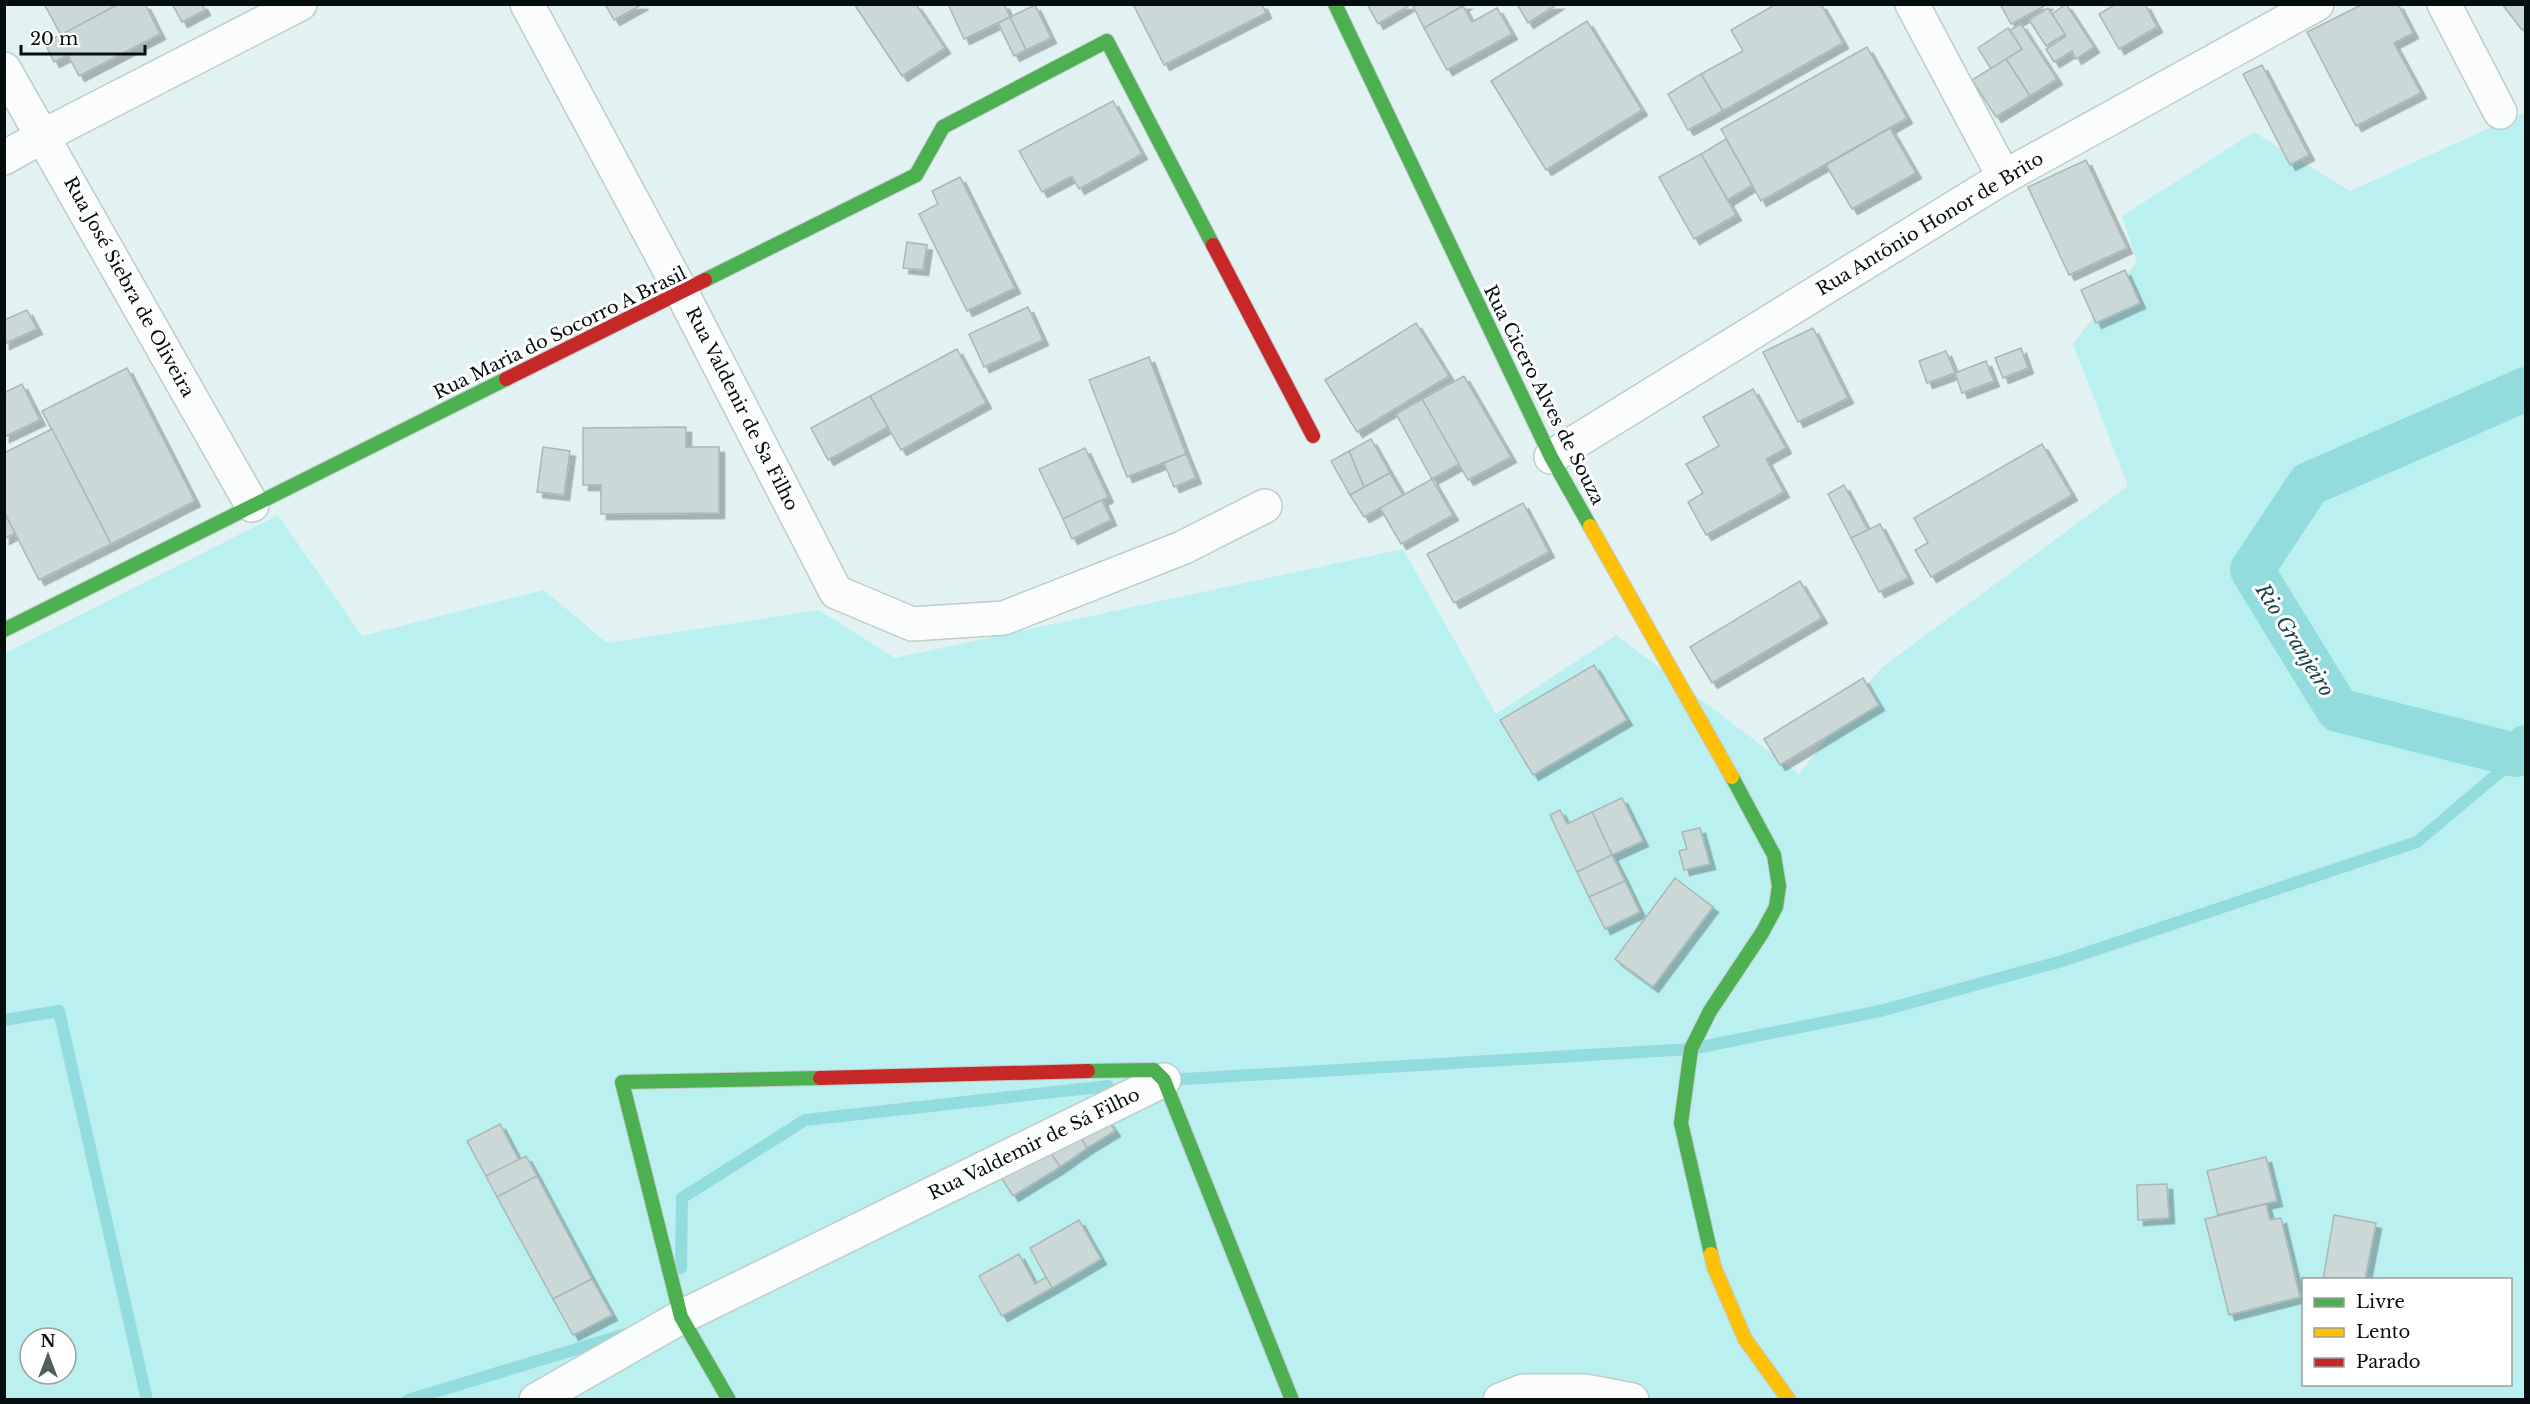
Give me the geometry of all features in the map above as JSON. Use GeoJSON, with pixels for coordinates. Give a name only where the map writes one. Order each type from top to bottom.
{"type":"FeatureCollection","features":[{"type":"Feature","properties":{"kind":"street"},"geometry":{"type":"LineString","coordinates":[[4,158],[300,4]]}},
{"type":"Feature","properties":{"kind":"street","name":"Rua Valdenir de Sa Filho"},"geometry":{"type":"LineString","coordinates":[[527,4],[682,293],[836,592],[912,624],[1004,618],[1182,548],[1265,506]]}},
{"type":"Feature","properties":{"kind":"street","name":"Rua Cicero Alves de Souza"},"geometry":{"type":"LineString","coordinates":[[1335,4],[1551,457],[1758,822],[1774,855],[1779,886],[1776,907],[1762,933],[1710,1011],[1691,1049],[1681,1123],[1714,1267],[1745,1339],[1789,1400]]}},
{"type":"Feature","properties":{"kind":"street"},"geometry":{"type":"LineString","coordinates":[[1912,4],[2004,177]]}},
{"type":"Feature","properties":{"kind":"street","name":"Rua Antônio Honor de Brito"},"geometry":{"type":"LineString","coordinates":[[1551,457],[2004,177],[2317,4]]}},
{"type":"Feature","properties":{"kind":"street"},"geometry":{"type":"LineString","coordinates":[[2445,4],[2500,112]]}},
{"type":"Feature","properties":{"kind":"street","name":"Rua Maria do Socorro A Brasil"},"geometry":{"type":"LineString","coordinates":[[4,630],[916,175],[943,127],[1107,41],[1313,435]]}},
{"type":"Feature","properties":{"kind":"street","name":"Rua José Siebra de Oliveira"},"geometry":{"type":"LineString","coordinates":[[4,69],[252,505]]}},
{"type":"Feature","properties":{"kind":"street"},"geometry":{"type":"LineString","coordinates":[[729,1400],[681,1317],[622,1082],[1154,1070],[1164,1080]]}},
{"type":"Feature","properties":{"kind":"street","name":"Rua Valdemir de Sá Filho"},"geometry":{"type":"LineString","coordinates":[[536,1400],[681,1317],[1164,1080],[1292,1400]]}},
{"type":"Feature","properties":{"kind":"street"},"geometry":{"type":"LineString","coordinates":[[1500,1400],[1523,1391],[1585,1391],[1632,1400]]}},
{"type":"Feature","properties":{"kind":"shaded area"},"geometry":{"type":"Polygon","coordinates":[[[2525,112],[2525,1399],[5,1400],[5,653],[278,515],[362,636],[544,590],[607,643],[819,610],[895,658],[1403,549],[1496,714],[1616,635],[1799,774],[1881,668],[2128,486],[2073,344],[2137,262],[2122,216],[2254,132],[2350,191],[2525,112]]]}},
{"type":"Feature","properties":{"kind":"building"},"geometry":{"type":"Polygon","coordinates":[[[44,4],[119,4],[61,35],[44,4]]]}},
{"type":"Feature","properties":{"kind":"building"},"geometry":{"type":"Polygon","coordinates":[[[119,4],[145,4],[160,34],[79,76],[68,55],[54,62],[45,43],[119,4]]]}},
{"type":"Feature","properties":{"kind":"building"},"geometry":{"type":"Polygon","coordinates":[[[172,4],[202,4],[205,10],[182,22],[172,4]]]}},
{"type":"Feature","properties":{"kind":"building"},"geometry":{"type":"Polygon","coordinates":[[[605,4],[643,4],[614,20],[605,4]]]}},
{"type":"Feature","properties":{"kind":"building"},"geometry":{"type":"Polygon","coordinates":[[[854,4],[916,4],[945,48],[902,76],[854,4]]]}},
{"type":"Feature","properties":{"kind":"building"},"geometry":{"type":"Polygon","coordinates":[[[948,4],[1004,4],[1010,17],[964,39],[948,4]]]}},
{"type":"Feature","properties":{"kind":"building"},"geometry":{"type":"Polygon","coordinates":[[[1133,4],[1262,4],[1266,13],[1164,65],[1133,4]]]}},
{"type":"Feature","properties":{"kind":"building"},"geometry":{"type":"Polygon","coordinates":[[[1367,4],[1412,4],[1378,24],[1367,4]]]}},
{"type":"Feature","properties":{"kind":"building"},"geometry":{"type":"Polygon","coordinates":[[[1412,4],[1466,4],[1424,28],[1412,4]]]}},
{"type":"Feature","properties":{"kind":"building"},"geometry":{"type":"Polygon","coordinates":[[[1517,4],[1558,4],[1528,23],[1517,4]]]}},
{"type":"Feature","properties":{"kind":"building"},"geometry":{"type":"Polygon","coordinates":[[[1776,4],[1821,4],[1843,43],[1723,111],[1701,74],[1743,51],[1731,30],[1776,4]]]}},
{"type":"Feature","properties":{"kind":"building"},"geometry":{"type":"Polygon","coordinates":[[[2000,4],[2048,4],[2011,24],[2000,4]]]}},
{"type":"Feature","properties":{"kind":"building"},"geometry":{"type":"Polygon","coordinates":[[[2066,4],[2094,47],[2076,59],[2072,51],[2054,62],[2046,49],[2066,36],[2052,14],[2066,4]]]}},
{"type":"Feature","properties":{"kind":"building"},"geometry":{"type":"Polygon","coordinates":[[[2116,4],[2145,4],[2157,27],[2119,49],[2099,14],[2116,4]]]}},
{"type":"Feature","properties":{"kind":"building"},"geometry":{"type":"Polygon","coordinates":[[[2363,4],[2398,4],[2413,33],[2394,43],[2421,93],[2356,126],[2307,32],[2363,4]]]}},
{"type":"Feature","properties":{"kind":"building"},"geometry":{"type":"Polygon","coordinates":[[[2502,4],[2526,4],[2526,27],[2522,30],[2502,4]]]}},
{"type":"Feature","properties":{"kind":"building"},"geometry":{"type":"Polygon","coordinates":[[[1035,5],[1051,38],[1026,50],[1010,17],[1035,5]]]}},
{"type":"Feature","properties":{"kind":"building"},"geometry":{"type":"Polygon","coordinates":[[[1463,6],[1472,22],[1497,8],[1512,34],[1447,70],[1424,28],[1463,6]]]}},
{"type":"Feature","properties":{"kind":"building"},"geometry":{"type":"Polygon","coordinates":[[[2048,8],[2065,34],[2046,46],[2029,20],[2048,8]]]}},
{"type":"Feature","properties":{"kind":"building"},"geometry":{"type":"Polygon","coordinates":[[[1010,17],[1026,50],[1014,56],[998,23],[1010,17]]]}},
{"type":"Feature","properties":{"kind":"building"},"geometry":{"type":"Polygon","coordinates":[[[1587,21],[1642,110],[1546,170],[1491,81],[1587,21]]]}},
{"type":"Feature","properties":{"kind":"building"},"geometry":{"type":"Polygon","coordinates":[[[2021,24],[2057,79],[2030,96],[2006,59],[2022,49],[2010,30],[2021,24]]]}},
{"type":"Feature","properties":{"kind":"building"},"geometry":{"type":"Polygon","coordinates":[[[2008,28],[2022,49],[1991,69],[1978,48],[2008,28]]]}},
{"type":"Feature","properties":{"kind":"building"},"geometry":{"type":"Polygon","coordinates":[[[1867,47],[1907,118],[1761,201],[1721,129],[1867,47]]]}},
{"type":"Feature","properties":{"kind":"building"},"geometry":{"type":"Polygon","coordinates":[[[2006,59],[2030,96],[1996,117],[1972,80],[2006,59]]]}},
{"type":"Feature","properties":{"kind":"building"},"geometry":{"type":"Polygon","coordinates":[[[2262,65],[2309,155],[2290,165],[2243,74],[2262,65]]]}},
{"type":"Feature","properties":{"kind":"building"},"geometry":{"type":"Polygon","coordinates":[[[1701,74],[1723,111],[1688,130],[1668,94],[1701,74]]]}},
{"type":"Feature","properties":{"kind":"building"},"geometry":{"type":"Polygon","coordinates":[[[1113,101],[1142,154],[1079,189],[1072,176],[1042,192],[1019,151],[1113,101]]]}},
{"type":"Feature","properties":{"kind":"building"},"geometry":{"type":"Polygon","coordinates":[[[1890,128],[1916,173],[1852,209],[1826,165],[1890,128]]]}},
{"type":"Feature","properties":{"kind":"building"},"geometry":{"type":"Polygon","coordinates":[[[1726,139],[1752,185],[1728,200],[1701,154],[1726,139]]]}},
{"type":"Feature","properties":{"kind":"building"},"geometry":{"type":"Polygon","coordinates":[[[1701,154],[1736,215],[1694,239],[1659,177],[1701,154]]]}},
{"type":"Feature","properties":{"kind":"building"},"geometry":{"type":"Polygon","coordinates":[[[2086,160],[2127,248],[2069,275],[2028,187],[2086,160]]]}},
{"type":"Feature","properties":{"kind":"building"},"geometry":{"type":"Polygon","coordinates":[[[960,177],[1015,288],[967,311],[919,214],[938,204],[932,191],[960,177]]]}},
{"type":"Feature","properties":{"kind":"building"},"geometry":{"type":"Polygon","coordinates":[[[907,242],[927,245],[923,270],[903,268],[907,242]]]}},
{"type":"Feature","properties":{"kind":"building"},"geometry":{"type":"Polygon","coordinates":[[[2125,270],[2140,303],[2096,323],[2081,290],[2125,270]]]}},
{"type":"Feature","properties":{"kind":"building"},"geometry":{"type":"Polygon","coordinates":[[[1028,307],[1043,340],[984,367],[969,334],[1028,307]]]}},
{"type":"Feature","properties":{"kind":"building"},"geometry":{"type":"Polygon","coordinates":[[[27,310],[37,329],[4,344],[4,320],[27,310]]]}},
{"type":"Feature","properties":{"kind":"building"},"geometry":{"type":"Polygon","coordinates":[[[1416,323],[1449,376],[1357,432],[1325,380],[1416,323]]]}},
{"type":"Feature","properties":{"kind":"building"},"geometry":{"type":"Polygon","coordinates":[[[1813,328],[1848,398],[1798,422],[1763,352],[1813,328]]]}},
{"type":"Feature","properties":{"kind":"building"},"geometry":{"type":"Polygon","coordinates":[[[2021,348],[2028,368],[2003,378],[1995,358],[2021,348]]]}},
{"type":"Feature","properties":{"kind":"building"},"geometry":{"type":"Polygon","coordinates":[[[957,349],[986,403],[901,450],[870,396],[957,349]]]}},
{"type":"Feature","properties":{"kind":"building"},"geometry":{"type":"Polygon","coordinates":[[[1946,351],[1955,373],[1927,383],[1919,361],[1946,351]]]}},
{"type":"Feature","properties":{"kind":"building"},"geometry":{"type":"Polygon","coordinates":[[[1149,357],[1186,454],[1127,477],[1089,380],[1149,357]]]}},
{"type":"Feature","properties":{"kind":"building"},"geometry":{"type":"Polygon","coordinates":[[[1986,361],[1994,381],[1962,393],[1955,373],[1986,361]]]}},
{"type":"Feature","properties":{"kind":"building"},"geometry":{"type":"Polygon","coordinates":[[[127,368],[195,501],[111,544],[42,411],[127,368]]]}},
{"type":"Feature","properties":{"kind":"building"},"geometry":{"type":"Polygon","coordinates":[[[1464,376],[1511,457],[1468,480],[1422,399],[1464,376]]]}},
{"type":"Feature","properties":{"kind":"building"},"geometry":{"type":"Polygon","coordinates":[[[22,384],[40,420],[4,437],[4,393],[22,384]]]}},
{"type":"Feature","properties":{"kind":"building"},"geometry":{"type":"Polygon","coordinates":[[[1753,389],[1786,448],[1766,459],[1784,492],[1706,535],[1688,502],[1703,493],[1686,464],[1719,446],[1703,417],[1753,389]]]}},
{"type":"Feature","properties":{"kind":"building"},"geometry":{"type":"Polygon","coordinates":[[[870,396],[888,427],[828,460],[811,428],[870,396]]]}},
{"type":"Feature","properties":{"kind":"building"},"geometry":{"type":"Polygon","coordinates":[[[1422,399],[1459,464],[1432,479],[1396,414],[1422,399]]]}},
{"type":"Feature","properties":{"kind":"building"},"geometry":{"type":"Polygon","coordinates":[[[686,427],[686,447],[719,447],[719,513],[601,514],[601,485],[583,485],[583,428],[686,427]]]}},
{"type":"Feature","properties":{"kind":"building"},"geometry":{"type":"Polygon","coordinates":[[[52,429],[111,544],[39,580],[4,512],[4,453],[52,429]]]}},
{"type":"Feature","properties":{"kind":"building"},"geometry":{"type":"Polygon","coordinates":[[[1371,439],[1390,473],[1364,487],[1349,451],[1371,439]]]}},
{"type":"Feature","properties":{"kind":"building"},"geometry":{"type":"Polygon","coordinates":[[[2042,444],[2072,495],[1931,577],[1915,550],[1928,543],[1914,518],[2042,444]]]}},
{"type":"Feature","properties":{"kind":"building"},"geometry":{"type":"Polygon","coordinates":[[[543,447],[570,451],[564,495],[537,492],[543,447]]]}},
{"type":"Feature","properties":{"kind":"building"},"geometry":{"type":"Polygon","coordinates":[[[1085,448],[1108,497],[1063,519],[1039,469],[1085,448]]]}},
{"type":"Feature","properties":{"kind":"building"},"geometry":{"type":"Polygon","coordinates":[[[1349,451],[1364,487],[1350,495],[1331,461],[1349,451]]]}},
{"type":"Feature","properties":{"kind":"building"},"geometry":{"type":"Polygon","coordinates":[[[1186,454],[1196,478],[1174,487],[1164,463],[1186,454]]]}},
{"type":"Feature","properties":{"kind":"building"},"geometry":{"type":"Polygon","coordinates":[[[1390,473],[1403,495],[1364,517],[1350,495],[1390,473]]]}},
{"type":"Feature","properties":{"kind":"building"},"geometry":{"type":"Polygon","coordinates":[[[1432,479],[1453,515],[1401,544],[1380,508],[1432,479]]]}},
{"type":"Feature","properties":{"kind":"building"},"geometry":{"type":"Polygon","coordinates":[[[1844,485],[1868,530],[1851,538],[1828,494],[1844,485]]]}},
{"type":"Feature","properties":{"kind":"building"},"geometry":{"type":"Polygon","coordinates":[[[1102,500],[1111,520],[1072,539],[1063,519],[1102,500]]]}},
{"type":"Feature","properties":{"kind":"building"},"geometry":{"type":"Polygon","coordinates":[[[1523,503],[1549,552],[1454,603],[1427,554],[1523,503]]]}},
{"type":"Feature","properties":{"kind":"building"},"geometry":{"type":"Polygon","coordinates":[[[4,512],[15,533],[4,539],[4,512]]]}},
{"type":"Feature","properties":{"kind":"building"},"geometry":{"type":"Polygon","coordinates":[[[1880,524],[1908,578],[1879,592],[1851,538],[1880,524]]]}},
{"type":"Feature","properties":{"kind":"building"},"geometry":{"type":"Polygon","coordinates":[[[1800,581],[1822,618],[1712,683],[1690,647],[1800,581]]]}},
{"type":"Feature","properties":{"kind":"building"},"geometry":{"type":"Polygon","coordinates":[[[1594,665],[1627,720],[1533,775],[1500,720],[1594,665]]]}},
{"type":"Feature","properties":{"kind":"building"},"geometry":{"type":"Polygon","coordinates":[[[1863,678],[1879,705],[1780,765],[1764,739],[1863,678]]]}},
{"type":"Feature","properties":{"kind":"building"},"geometry":{"type":"Polygon","coordinates":[[[1622,798],[1643,841],[1612,855],[1592,812],[1622,798]]]}},
{"type":"Feature","properties":{"kind":"building"},"geometry":{"type":"Polygon","coordinates":[[[1560,810],[1567,824],[1592,812],[1612,855],[1577,872],[1550,815],[1560,810]]]}},
{"type":"Feature","properties":{"kind":"building"},"geometry":{"type":"Polygon","coordinates":[[[1700,828],[1710,864],[1684,870],[1679,851],[1687,849],[1682,832],[1700,828]]]}},
{"type":"Feature","properties":{"kind":"building"},"geometry":{"type":"Polygon","coordinates":[[[1612,855],[1625,881],[1589,897],[1577,872],[1612,855]]]}},
{"type":"Feature","properties":{"kind":"building"},"geometry":{"type":"Polygon","coordinates":[[[1675,878],[1713,907],[1653,987],[1615,959],[1675,878]]]}},
{"type":"Feature","properties":{"kind":"building"},"geometry":{"type":"Polygon","coordinates":[[[1625,881],[1640,912],[1605,929],[1589,897],[1625,881]]]}},
{"type":"Feature","properties":{"kind":"building"},"geometry":{"type":"Polygon","coordinates":[[[1098,1106],[1115,1131],[1087,1148],[1072,1123],[1098,1106]]]}},
{"type":"Feature","properties":{"kind":"building"},"geometry":{"type":"Polygon","coordinates":[[[1072,1123],[1087,1148],[1060,1167],[1043,1141],[1072,1123]]]}},
{"type":"Feature","properties":{"kind":"building"},"geometry":{"type":"Polygon","coordinates":[[[500,1124],[519,1160],[486,1176],[467,1141],[500,1124]]]}},
{"type":"Feature","properties":{"kind":"building"},"geometry":{"type":"Polygon","coordinates":[[[1043,1141],[1060,1167],[1013,1196],[997,1171],[1043,1141]]]}},
{"type":"Feature","properties":{"kind":"building"},"geometry":{"type":"Polygon","coordinates":[[[526,1156],[537,1176],[497,1197],[486,1176],[526,1156]]]}},
{"type":"Feature","properties":{"kind":"building"},"geometry":{"type":"Polygon","coordinates":[[[2266,1157],[2277,1201],[2218,1215],[2207,1171],[2266,1157]]]}},
{"type":"Feature","properties":{"kind":"building"},"geometry":{"type":"Polygon","coordinates":[[[537,1176],[592,1279],[553,1299],[497,1197],[537,1176]]]}},
{"type":"Feature","properties":{"kind":"building"},"geometry":{"type":"Polygon","coordinates":[[[2167,1184],[2169,1218],[2138,1220],[2137,1185],[2167,1184]]]}},
{"type":"Feature","properties":{"kind":"building"},"geometry":{"type":"Polygon","coordinates":[[[2266,1204],[2270,1220],[2281,1218],[2300,1297],[2229,1315],[2205,1219],[2266,1204]]]}},
{"type":"Feature","properties":{"kind":"building"},"geometry":{"type":"Polygon","coordinates":[[[2334,1215],[2376,1223],[2365,1278],[2323,1278],[2334,1215]]]}},
{"type":"Feature","properties":{"kind":"building"},"geometry":{"type":"Polygon","coordinates":[[[1079,1220],[1101,1259],[1052,1288],[1030,1248],[1079,1220]]]}},
{"type":"Feature","properties":{"kind":"building"},"geometry":{"type":"Polygon","coordinates":[[[1019,1254],[1035,1284],[1046,1277],[1052,1288],[1002,1316],[979,1276],[1019,1254]]]}},
{"type":"Feature","properties":{"kind":"building"},"geometry":{"type":"Polygon","coordinates":[[[592,1279],[612,1315],[573,1335],[553,1299],[592,1279]]]}},
{"type":"Feature","properties":{"kind":"waterway","name":"Rio Granjeiro"},"geometry":{"type":"LineString","coordinates":[[2526,389],[2309,484],[2252,570],[2338,710],[2515,755],[2526,747]]}},
{"type":"Feature","properties":{"kind":"waterway"},"geometry":{"type":"LineString","coordinates":[[1167,1080],[1691,1049],[1880,1011],[2059,962],[2417,842],[2526,750]]}},
{"type":"Feature","properties":{"kind":"waterway"},"geometry":{"type":"LineString","coordinates":[[4,1020],[59,1011],[147,1400]]}},
{"type":"Feature","properties":{"kind":"waterway"},"geometry":{"type":"LineString","coordinates":[[681,1268],[682,1198],[805,1120],[1108,1086]]}},
{"type":"Feature","properties":{"kind":"waterway"},"geometry":{"type":"LineString","coordinates":[[408,1400],[626,1334]]}},
{"type":"Feature","properties":{"kind":"traffic: fast"},"geometry":{"type":"LineString","coordinates":[[1335,4],[1551,457],[1590,526]]}},
{"type":"Feature","properties":{"kind":"traffic: fast"},"geometry":{"type":"LineString","coordinates":[[705,280],[916,175],[943,127],[1107,41],[1213,245]]}},
{"type":"Feature","properties":{"kind":"traffic: fast"},"geometry":{"type":"LineString","coordinates":[[4,630],[506,379]]}},
{"type":"Feature","properties":{"kind":"traffic: fast"},"geometry":{"type":"LineString","coordinates":[[1711,1254],[1681,1123],[1691,1049],[1710,1011],[1762,933],[1776,907],[1779,886],[1774,855],[1732,777]]}},
{"type":"Feature","properties":{"kind":"traffic: fast"},"geometry":{"type":"LineString","coordinates":[[1088,1071],[1154,1070],[1164,1080],[1292,1400]]}},
{"type":"Feature","properties":{"kind":"traffic: fast"},"geometry":{"type":"LineString","coordinates":[[729,1400],[681,1317],[622,1082],[820,1078]]}},
{"type":"Feature","properties":{"kind":"traffic: slow"},"geometry":{"type":"LineString","coordinates":[[1590,526],[1732,777]]}},
{"type":"Feature","properties":{"kind":"traffic: slow"},"geometry":{"type":"LineString","coordinates":[[1711,1254],[1714,1267],[1745,1339],[1789,1400]]}},
{"type":"Feature","properties":{"kind":"traffic: jam"},"geometry":{"type":"LineString","coordinates":[[1213,245],[1313,436]]}},
{"type":"Feature","properties":{"kind":"traffic: jam"},"geometry":{"type":"LineString","coordinates":[[506,379],[705,280]]}},
{"type":"Feature","properties":{"kind":"traffic: jam"},"geometry":{"type":"LineString","coordinates":[[820,1078],[1088,1071]]}}]}
